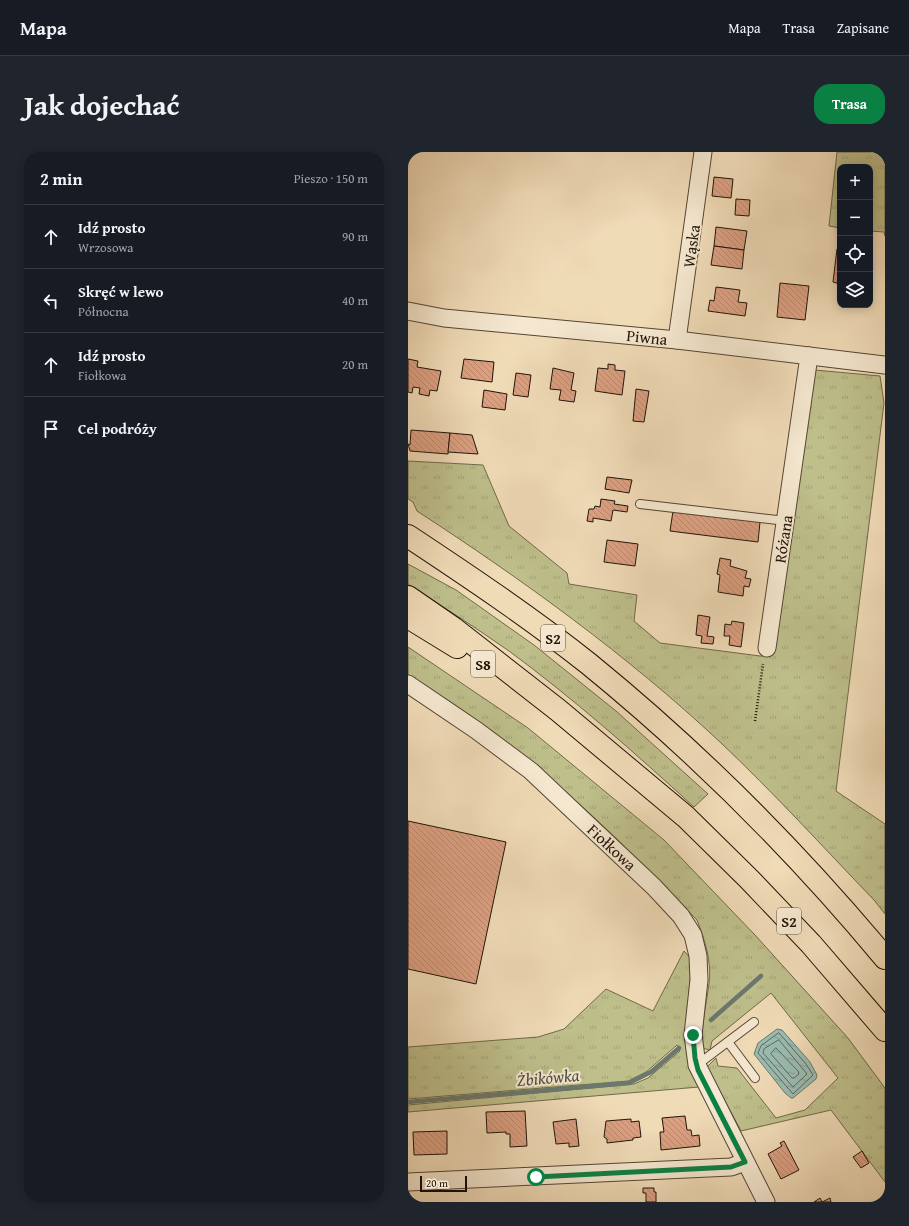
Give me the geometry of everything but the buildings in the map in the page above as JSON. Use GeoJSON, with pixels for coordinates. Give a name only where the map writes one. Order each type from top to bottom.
{"type":"FeatureCollection","features":[{"type":"Feature","properties":{"kind":"highway","name":"S2"},"geometry":{"type":"LineString","coordinates":[[408,536],[496,594],[589,664],[689,751],[775,834],[885,958]]}},
{"type":"Feature","properties":{"kind":"highway","name":"S2"},"geometry":{"type":"LineString","coordinates":[[408,597],[453,628],[558,710],[686,817],[750,879],[811,944],[885,1030]]}},
{"type":"Feature","properties":{"kind":"highway","name":"S8"},"geometry":{"type":"LineString","coordinates":[[408,617],[558,710]]}},
{"type":"Feature","properties":{"kind":"street","name":"Wąska"},"geometry":{"type":"LineString","coordinates":[[677,340],[703,152]]}},
{"type":"Feature","properties":{"kind":"street","name":"Piwna"},"geometry":{"type":"LineString","coordinates":[[408,311],[444,318],[677,340],[885,365]]}},
{"type":"Feature","properties":{"kind":"street","name":"Różana"},"geometry":{"type":"LineString","coordinates":[[766,648],[786,521],[809,356]]}},
{"type":"Feature","properties":{"kind":"street","name":"Fiołkowa"},"geometry":{"type":"LineString","coordinates":[[408,684],[476,730],[531,771],[654,887],[681,916],[692,935],[698,956],[699,980],[693,1035],[699,1070],[766,1202]]}},
{"type":"Feature","properties":{"kind":"street"},"geometry":{"type":"LineString","coordinates":[[408,1182],[731,1167],[745,1162]]}},
{"type":"Feature","properties":{"kind":"lane"},"geometry":{"type":"LineString","coordinates":[[640,504],[786,521]]}},
{"type":"Feature","properties":{"kind":"lane"},"geometry":{"type":"LineString","coordinates":[[699,1070],[728,1042],[754,1022]]}},
{"type":"Feature","properties":{"kind":"lane"},"geometry":{"type":"LineString","coordinates":[[728,1042],[755,1078]]}},
{"type":"Feature","properties":{"kind":"path"},"geometry":{"type":"LineString","coordinates":[[755,721],[763,659],[766,648]]}},
{"type":"Feature","properties":{"kind":"green space"},"geometry":{"type":"Polygon","coordinates":[[[837,152],[885,152],[885,236],[884,232],[873,231],[873,164],[837,164],[837,227],[829,226],[837,152]]]}},
{"type":"Feature","properties":{"kind":"green space"},"geometry":{"type":"Polygon","coordinates":[[[815,370],[880,376],[884,403],[836,791],[885,824],[885,914],[874,900],[779,800],[685,710],[611,649],[535,591],[417,511],[413,502],[408,499],[408,461],[483,465],[509,526],[567,573],[569,584],[637,595],[634,621],[660,643],[760,656],[771,656],[815,370]]]}},
{"type":"Feature","properties":{"kind":"green space"},"geometry":{"type":"Polygon","coordinates":[[[408,564],[456,590],[534,645],[616,711],[708,794],[694,807],[604,727],[533,669],[497,642],[408,584],[408,564]]]}},
{"type":"Feature","properties":{"kind":"green space"},"geometry":{"type":"Polygon","coordinates":[[[408,647],[528,728],[664,840],[755,935],[848,1038],[885,1088],[885,1182],[831,1110],[741,1131],[707,1067],[716,1058],[718,1066],[737,1068],[776,1118],[805,1110],[838,1078],[771,993],[712,1041],[710,1050],[702,1048],[703,1024],[710,968],[703,935],[697,920],[631,852],[525,757],[448,700],[408,675],[408,647]]]}},
{"type":"Feature","properties":{"kind":"green space"},"geometry":{"type":"Polygon","coordinates":[[[684,951],[691,959],[687,1024],[688,1056],[692,1072],[699,1087],[408,1112],[408,1105],[634,1084],[648,1078],[680,1051],[677,1045],[646,1072],[628,1081],[408,1099],[408,1047],[538,1037],[564,1029],[606,989],[653,1011],[684,951]]]}},
{"type":"Feature","properties":{"kind":"water"},"geometry":{"type":"Polygon","coordinates":[[[777,1029],[782,1030],[810,1062],[817,1075],[816,1079],[793,1098],[785,1093],[754,1054],[758,1043],[777,1029]]]}},
{"type":"Feature","properties":{"kind":"waterway","name":"Żbikówka"},"geometry":{"type":"LineString","coordinates":[[711,1020],[761,976]]}},
{"type":"Feature","properties":{"kind":"waterway","name":"Żbikówka"},"geometry":{"type":"LineString","coordinates":[[408,1102],[629,1083],[651,1072],[679,1048]]}},
{"type":"Feature","properties":{"kind":"route"},"geometry":{"type":"LineString","coordinates":[[536,1177],[731,1167],[745,1162],[698,1070],[694,1052],[693,1035]]}}]}
